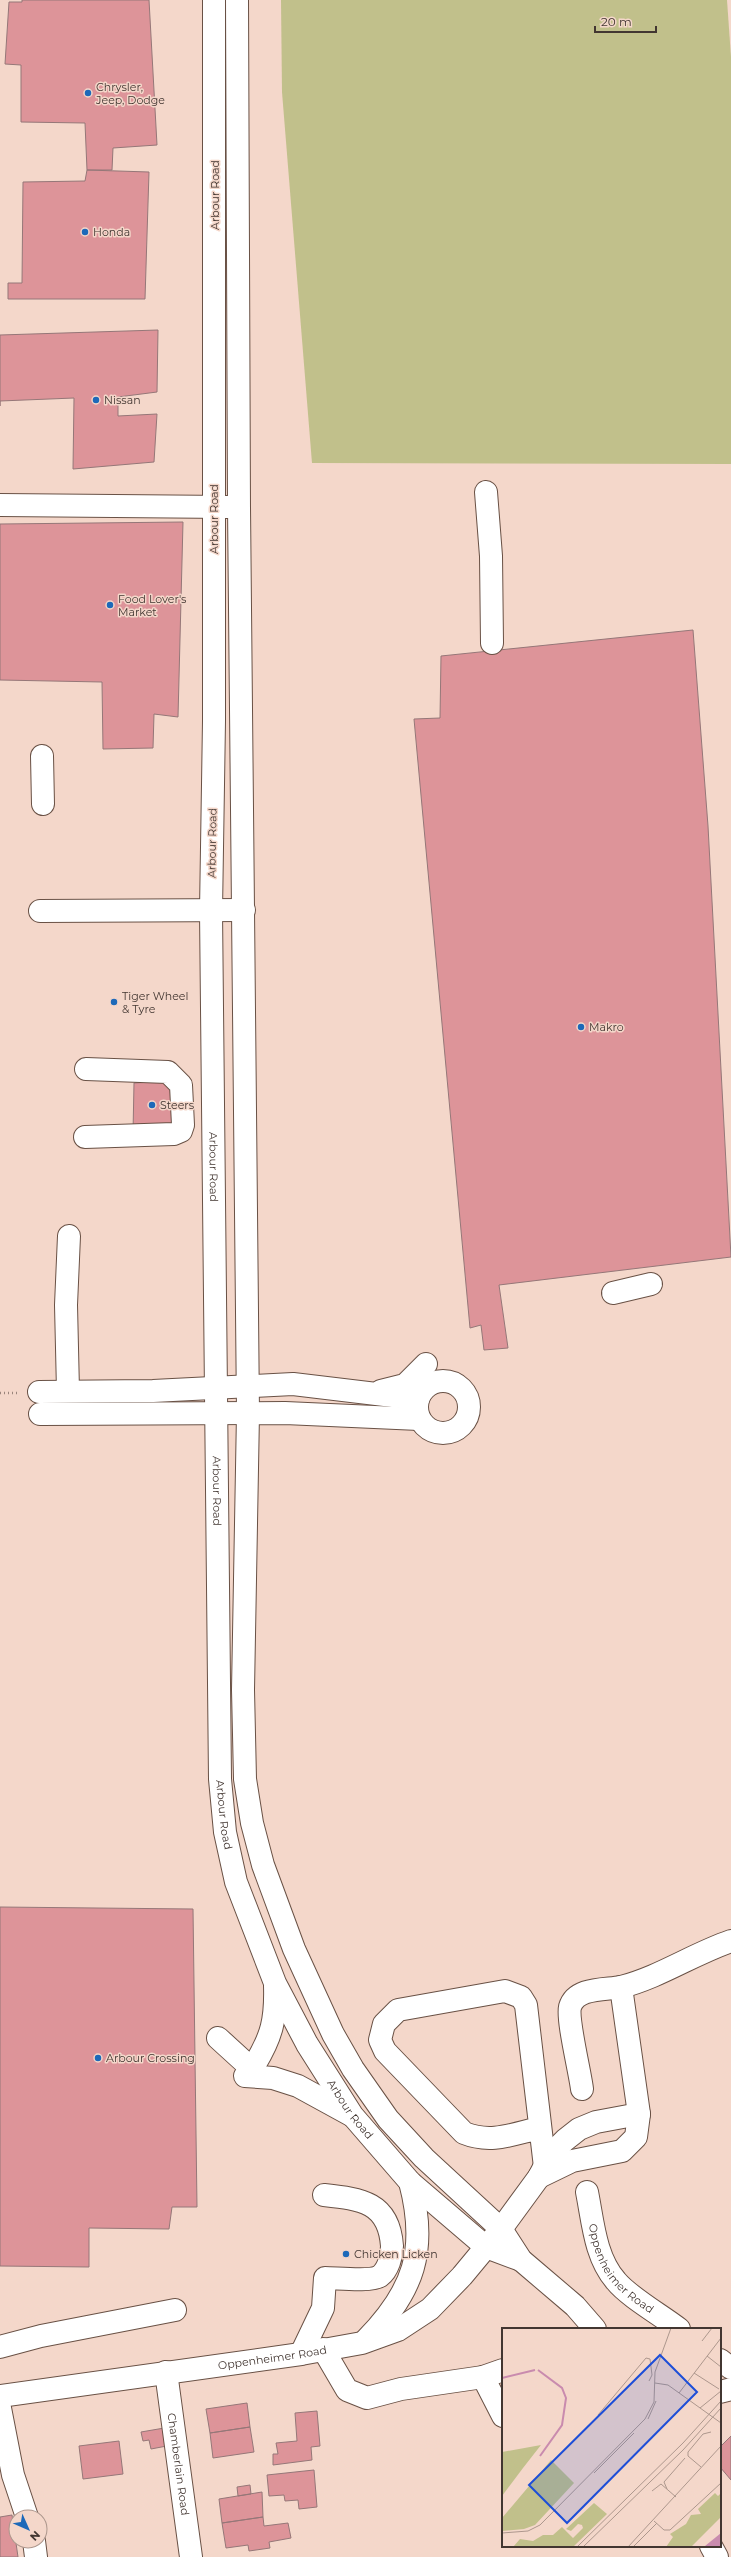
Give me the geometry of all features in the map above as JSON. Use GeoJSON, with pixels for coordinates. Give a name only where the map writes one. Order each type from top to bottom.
{"type":"FeatureCollection","features":[{"type":"Feature","properties":{"kind":"street","name":"Arbour Road"},"geometry":{"type":"LineString","coordinates":[[214,0],[214,507],[211,911],[216,1387],[215,1413],[219,1587],[220,1779],[225,1832],[236,1882],[275,1983],[307,2044],[352,2115],[410,2182],[486,2246],[521,2260]]}},
{"type":"Feature","properties":{"kind":"street","name":"Arbour Road"},"geometry":{"type":"LineString","coordinates":[[237,0],[239,507],[248,1413],[243,1690],[245,1779],[252,1823],[263,1865],[294,1949],[333,2034],[353,2069],[388,2119],[424,2158],[501,2229],[521,2260]]}},
{"type":"Feature","properties":{"kind":"street"},"geometry":{"type":"LineString","coordinates":[[486,492],[491,556],[492,643]]}},
{"type":"Feature","properties":{"kind":"street"},"geometry":{"type":"LineString","coordinates":[[0,505],[239,507]]}},
{"type":"Feature","properties":{"kind":"street"},"geometry":{"type":"LineString","coordinates":[[42,756],[43,804]]}},
{"type":"Feature","properties":{"kind":"street"},"geometry":{"type":"LineString","coordinates":[[40,911],[244,910]]}},
{"type":"Feature","properties":{"kind":"street"},"geometry":{"type":"LineString","coordinates":[[85,1136],[174,1134],[181,1131],[183,1125],[181,1085],[168,1072],[86,1069]]}},
{"type":"Feature","properties":{"kind":"street"},"geometry":{"type":"LineString","coordinates":[[68,1391],[66,1305],[69,1236]]}},
{"type":"Feature","properties":{"kind":"street"},"geometry":{"type":"LineString","coordinates":[[613,1294],[651,1284]]}},
{"type":"Feature","properties":{"kind":"street"},"geometry":{"type":"LineString","coordinates":[[370,1393],[405,1385],[426,1364]]}},
{"type":"Feature","properties":{"kind":"street"},"geometry":{"type":"LineString","coordinates":[[39,1392],[153,1391],[247,1385],[293,1384],[370,1393],[419,1409],[285,1413],[40,1414]]}},
{"type":"Feature","properties":{"kind":"street"},"geometry":{"type":"LineString","coordinates":[[582,2089],[570,2007],[574,1999],[584,1992],[621,1987],[652,1977],[731,1941]]}},
{"type":"Feature","properties":{"kind":"street"},"geometry":{"type":"LineString","coordinates":[[251,2070],[273,2029],[276,2011],[275,1983]]}},
{"type":"Feature","properties":{"kind":"street"},"geometry":{"type":"LineString","coordinates":[[540,2128],[489,2140],[478,2139],[464,2133],[385,2051],[380,2040],[384,2024],[398,2010],[505,1991],[518,1994],[526,2005],[540,2128],[542,2172],[572,2161],[622,2151],[636,2138],[639,2114],[621,1987]]}},
{"type":"Feature","properties":{"kind":"street"},"geometry":{"type":"LineString","coordinates":[[218,2038],[251,2070],[298,2086],[352,2115]]}},
{"type":"Feature","properties":{"kind":"street","name":"Oppenheimer Road"},"geometry":{"type":"LineString","coordinates":[[0,2396],[301,2354],[362,2343],[398,2330],[430,2309],[501,2229],[542,2172],[551,2154],[579,2129],[596,2122],[639,2114]]}},
{"type":"Feature","properties":{"kind":"street"},"geometry":{"type":"LineString","coordinates":[[362,2343],[381,2325],[402,2296],[416,2264],[418,2228],[416,2204],[410,2182]]}},
{"type":"Feature","properties":{"kind":"street","name":"Oppenheimer Road"},"geometry":{"type":"LineString","coordinates":[[587,2192],[599,2252],[616,2282],[678,2328]]}},
{"type":"Feature","properties":{"kind":"street"},"geometry":{"type":"LineString","coordinates":[[301,2354],[323,2308],[325,2278],[375,2278],[385,2270],[392,2252],[391,2231],[386,2217],[373,2206],[357,2198],[324,2195]]}},
{"type":"Feature","properties":{"kind":"street"},"geometry":{"type":"LineString","coordinates":[[521,2260],[575,2306],[594,2328]]}},
{"type":"Feature","properties":{"kind":"street"},"geometry":{"type":"LineString","coordinates":[[0,2347],[41,2336],[175,2310]]}},
{"type":"Feature","properties":{"kind":"street"},"geometry":{"type":"LineString","coordinates":[[323,2349],[347,2390],[367,2398],[401,2389],[493,2373],[502,2412]]}},
{"type":"Feature","properties":{"kind":"street"},"geometry":{"type":"LineString","coordinates":[[721,2361],[731,2368]]}},
{"type":"Feature","properties":{"kind":"street","name":"Chamberlain Road"},"geometry":{"type":"LineString","coordinates":[[166,2372],[191,2557]]}},
{"type":"Feature","properties":{"kind":"street"},"geometry":{"type":"LineString","coordinates":[[721,2392],[731,2388]]}},
{"type":"Feature","properties":{"kind":"street"},"geometry":{"type":"LineString","coordinates":[[0,2408],[6,2477],[23,2509]]}},
{"type":"Feature","properties":{"kind":"street"},"geometry":{"type":"LineString","coordinates":[[712,2547],[717,2557]]}},
{"type":"Feature","properties":{"kind":"shaded area"},"geometry":{"type":"Polygon","coordinates":[[[281,0],[727,0],[731,57],[731,464],[312,463],[282,92],[281,0]]]}},
{"type":"Feature","properties":{"kind":"building","name":"Chrysler, Jeep, Dodge"},"geometry":{"type":"Polygon","coordinates":[[[22,0],[149,0],[157,145],[113,148],[112,170],[87,170],[85,123],[21,122],[21,65],[5,64],[9,2],[22,2],[22,0]]]}},
{"type":"Feature","properties":{"kind":"building","name":"Honda"},"geometry":{"type":"Polygon","coordinates":[[[87,170],[149,172],[145,299],[8,299],[8,283],[22,283],[23,182],[85,181],[87,170]]]}},
{"type":"Feature","properties":{"kind":"building","name":"Nissan"},"geometry":{"type":"Polygon","coordinates":[[[158,330],[157,392],[118,397],[118,416],[157,414],[154,462],[73,469],[74,398],[0,401],[0,335],[158,330]]]}},
{"type":"Feature","properties":{"kind":"building"},"geometry":{"type":"Polygon","coordinates":[[[183,522],[178,717],[154,714],[153,748],[103,749],[102,682],[0,680],[0,524],[183,522]]]}},
{"type":"Feature","properties":{"kind":"building","name":"Makro"},"geometry":{"type":"Polygon","coordinates":[[[693,630],[708,826],[731,1257],[499,1285],[508,1348],[484,1350],[481,1325],[470,1328],[414,719],[440,718],[441,656],[693,630]]]}},
{"type":"Feature","properties":{"kind":"building"},"geometry":{"type":"Polygon","coordinates":[[[171,1081],[181,1131],[133,1133],[134,1083],[171,1081]]]}},
{"type":"Feature","properties":{"kind":"building","name":"Arbour Crossing"},"geometry":{"type":"Polygon","coordinates":[[[0,1907],[193,1909],[197,2207],[172,2207],[169,2229],[89,2228],[89,2267],[0,2266],[0,1907]]]}},
{"type":"Feature","properties":{"kind":"building"},"geometry":{"type":"Polygon","coordinates":[[[247,2403],[250,2427],[210,2433],[206,2409],[247,2403]]]}},
{"type":"Feature","properties":{"kind":"building"},"geometry":{"type":"Polygon","coordinates":[[[317,2411],[320,2446],[311,2447],[312,2460],[273,2465],[273,2454],[278,2454],[276,2443],[297,2441],[295,2413],[317,2411]]]}},
{"type":"Feature","properties":{"kind":"building"},"geometry":{"type":"Polygon","coordinates":[[[170,2427],[172,2445],[151,2449],[149,2440],[143,2441],[141,2432],[170,2427]]]}},
{"type":"Feature","properties":{"kind":"building"},"geometry":{"type":"Polygon","coordinates":[[[250,2427],[254,2452],[213,2458],[210,2433],[250,2427]]]}},
{"type":"Feature","properties":{"kind":"building"},"geometry":{"type":"Polygon","coordinates":[[[731,2436],[731,2480],[721,2468],[721,2446],[731,2436]]]}},
{"type":"Feature","properties":{"kind":"building"},"geometry":{"type":"Polygon","coordinates":[[[119,2441],[123,2474],[83,2479],[79,2446],[119,2441]]]}},
{"type":"Feature","properties":{"kind":"building"},"geometry":{"type":"Polygon","coordinates":[[[314,2470],[317,2507],[299,2509],[298,2500],[285,2501],[284,2495],[269,2496],[267,2475],[314,2470]]]}},
{"type":"Feature","properties":{"kind":"building"},"geometry":{"type":"Polygon","coordinates":[[[250,2485],[251,2494],[238,2496],[237,2487],[250,2485]]]}},
{"type":"Feature","properties":{"kind":"building"},"geometry":{"type":"Polygon","coordinates":[[[262,2492],[263,2517],[222,2523],[219,2499],[262,2492]]]}},
{"type":"Feature","properties":{"kind":"building"},"geometry":{"type":"Polygon","coordinates":[[[8,2516],[8,2549],[17,2549],[18,2557],[0,2557],[0,2517],[8,2516]]]}},
{"type":"Feature","properties":{"kind":"building"},"geometry":{"type":"Polygon","coordinates":[[[263,2517],[264,2526],[288,2523],[291,2538],[269,2542],[270,2548],[249,2551],[248,2545],[226,2548],[222,2523],[263,2517]]]}},
{"type":"Feature","properties":{"kind":"place","name":"Chrysler, Jeep, Dodge"},"geometry":{"type":"Point","coordinates":[88,93]}},
{"type":"Feature","properties":{"kind":"place","name":"Honda"},"geometry":{"type":"Point","coordinates":[85,232]}},
{"type":"Feature","properties":{"kind":"place","name":"Nissan"},"geometry":{"type":"Point","coordinates":[96,400]}},
{"type":"Feature","properties":{"kind":"place","name":"Food Lover's Market"},"geometry":{"type":"Point","coordinates":[110,605]}},
{"type":"Feature","properties":{"kind":"place","name":"Tiger Wheel & Tyre"},"geometry":{"type":"Point","coordinates":[114,1002]}},
{"type":"Feature","properties":{"kind":"place","name":"Makro"},"geometry":{"type":"Point","coordinates":[581,1027]}},
{"type":"Feature","properties":{"kind":"place","name":"Steers"},"geometry":{"type":"Point","coordinates":[152,1105]}},
{"type":"Feature","properties":{"kind":"place","name":"Arbour Crossing"},"geometry":{"type":"Point","coordinates":[98,2058]}},
{"type":"Feature","properties":{"kind":"place","name":"Chicken Licken"},"geometry":{"type":"Point","coordinates":[346,2254]}}]}
